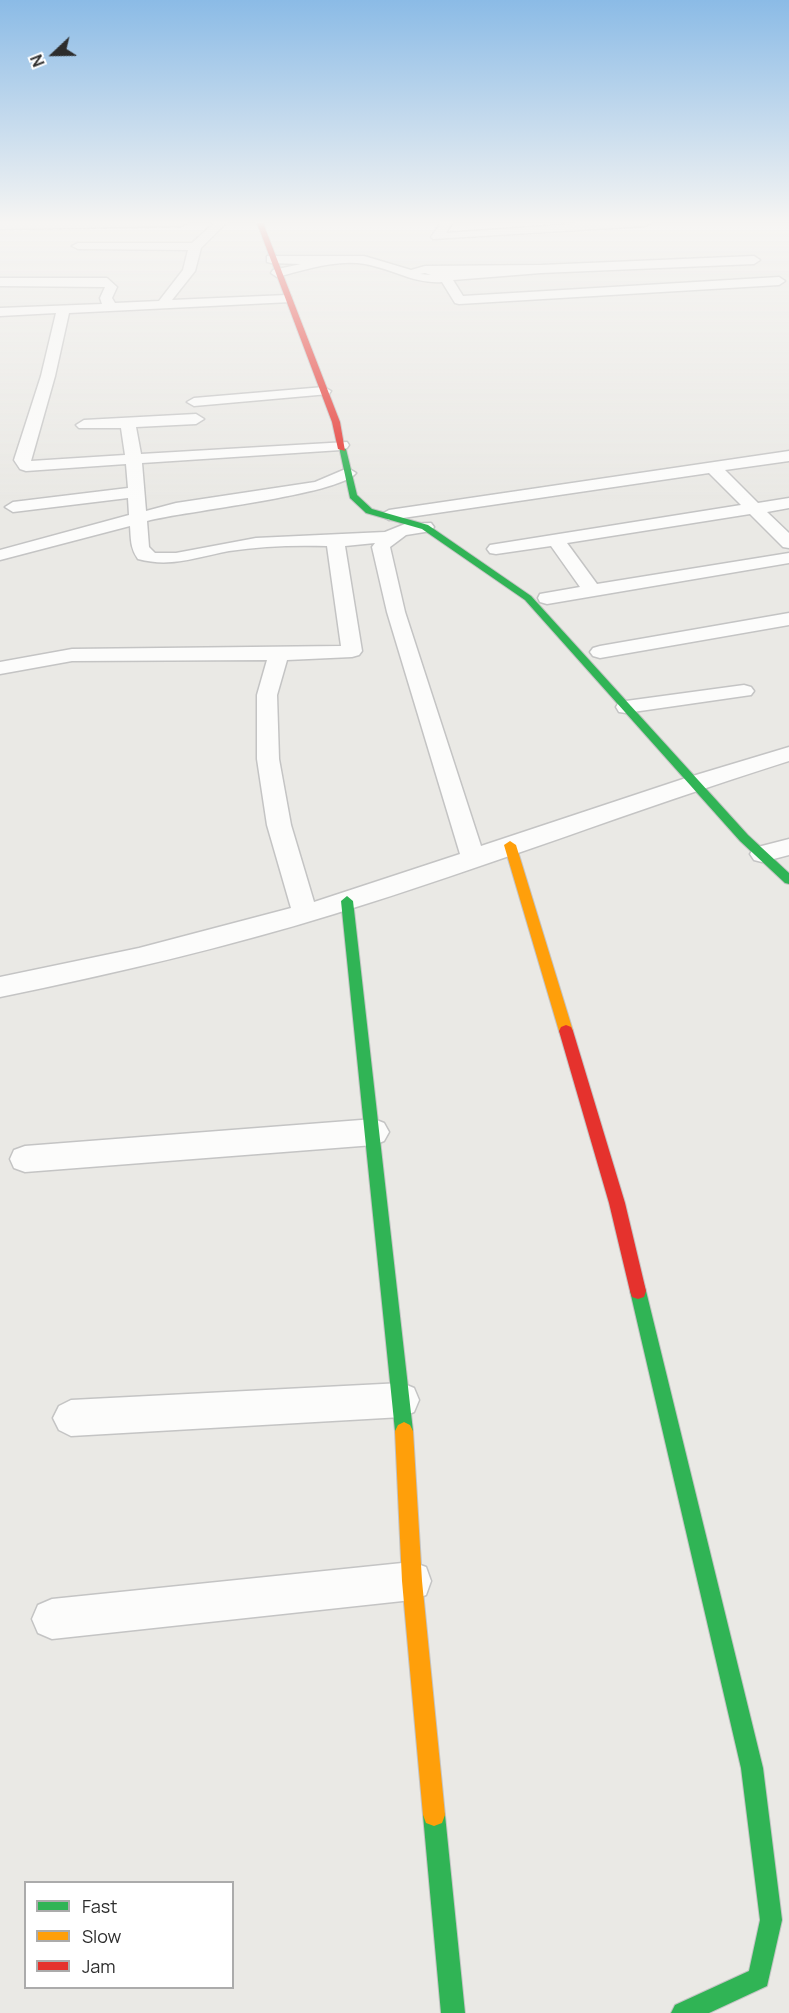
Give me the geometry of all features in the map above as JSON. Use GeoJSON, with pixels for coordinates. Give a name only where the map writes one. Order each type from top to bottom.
{"type":"FeatureCollection","features":[{"type":"Feature","properties":{"kind":"street"},"geometry":{"type":"LineString","coordinates":[[62,317],[48,376],[22,460],[26,466],[341,445]]}},
{"type":"Feature","properties":{"kind":"street"},"geometry":{"type":"LineString","coordinates":[[294,317],[324,391],[341,445],[353,496],[369,511],[424,527],[528,598],[694,783],[789,880]]}},
{"type":"Feature","properties":{"kind":"street"},"geometry":{"type":"LineString","coordinates":[[194,402],[324,391]]}},
{"type":"Feature","properties":{"kind":"street"},"geometry":{"type":"LineString","coordinates":[[84,425],[196,419]]}},
{"type":"Feature","properties":{"kind":"street"},"geometry":{"type":"LineString","coordinates":[[128,423],[134,460],[140,547],[144,555],[152,558],[188,556],[229,546],[272,542],[387,537],[401,530],[424,527]]}},
{"type":"Feature","properties":{"kind":"street"},"geometry":{"type":"LineString","coordinates":[[388,515],[789,456]]}},
{"type":"Feature","properties":{"kind":"street"},"geometry":{"type":"LineString","coordinates":[[712,467],[789,543]]}},
{"type":"Feature","properties":{"kind":"street"},"geometry":{"type":"LineString","coordinates":[[0,555],[176,507],[320,486],[348,473]]}},
{"type":"Feature","properties":{"kind":"street"},"geometry":{"type":"LineString","coordinates":[[13,507],[136,492]]}},
{"type":"Feature","properties":{"kind":"street"},"geometry":{"type":"LineString","coordinates":[[496,549],[789,503]]}},
{"type":"Feature","properties":{"kind":"street"},"geometry":{"type":"LineString","coordinates":[[387,537],[381,547],[393,603],[473,858]]}},
{"type":"Feature","properties":{"kind":"street"},"geometry":{"type":"LineString","coordinates":[[556,540],[592,591]]}},
{"type":"Feature","properties":{"kind":"street"},"geometry":{"type":"LineString","coordinates":[[0,668],[72,655],[279,654],[352,651],[335,541]]}},
{"type":"Feature","properties":{"kind":"street"},"geometry":{"type":"LineString","coordinates":[[547,598],[789,558]]}},
{"type":"Feature","properties":{"kind":"street"},"geometry":{"type":"LineString","coordinates":[[600,651],[789,618]]}},
{"type":"Feature","properties":{"kind":"street"},"geometry":{"type":"LineString","coordinates":[[279,654],[267,695],[268,759],[279,825],[305,913]]}},
{"type":"Feature","properties":{"kind":"street"},"geometry":{"type":"LineString","coordinates":[[626,707],[744,691]]}},
{"type":"Feature","properties":{"kind":"street"},"geometry":{"type":"LineString","coordinates":[[0,987],[139,958],[348,901],[694,783],[787,758]]}},
{"type":"Feature","properties":{"kind":"street"},"geometry":{"type":"LineString","coordinates":[[510,845],[616,1203],[752,1768],[771,1920],[759,1978],[683,2013]]}},
{"type":"Feature","properties":{"kind":"street"},"geometry":{"type":"LineString","coordinates":[[762,854],[789,847]]}},
{"type":"Feature","properties":{"kind":"street"},"geometry":{"type":"LineString","coordinates":[[348,901],[402,1400],[412,1581],[453,2013]]}},
{"type":"Feature","properties":{"kind":"street"},"geometry":{"type":"LineString","coordinates":[[26,1159],[374,1132]]}},
{"type":"Feature","properties":{"kind":"street"},"geometry":{"type":"LineString","coordinates":[[70,1418],[402,1400]]}},
{"type":"Feature","properties":{"kind":"street"},"geometry":{"type":"LineString","coordinates":[[52,1619],[412,1581]]}},
{"type":"Feature","properties":{"kind":"traffic: fast"},"geometry":{"type":"LineString","coordinates":[[342,449],[353,496],[369,511],[425,527],[528,598],[744,838],[789,880]]}},
{"type":"Feature","properties":{"kind":"traffic: fast"},"geometry":{"type":"LineString","coordinates":[[347,901],[404,1431]]}},
{"type":"Feature","properties":{"kind":"traffic: fast"},"geometry":{"type":"LineString","coordinates":[[638,1291],[752,1768],[771,1920],[759,1978],[683,2013]]}},
{"type":"Feature","properties":{"kind":"traffic: fast"},"geometry":{"type":"LineString","coordinates":[[434,1815],[453,2013]]}},
{"type":"Feature","properties":{"kind":"traffic: slow"},"geometry":{"type":"LineString","coordinates":[[510,845],[566,1031]]}},
{"type":"Feature","properties":{"kind":"traffic: slow"},"geometry":{"type":"LineString","coordinates":[[404,1431],[412,1581],[434,1815]]}},
{"type":"Feature","properties":{"kind":"traffic: jam"},"geometry":{"type":"LineString","coordinates":[[296,317],[336,422],[342,449]]}},
{"type":"Feature","properties":{"kind":"traffic: jam"},"geometry":{"type":"LineString","coordinates":[[566,1031],[617,1203],[638,1291]]}}]}
